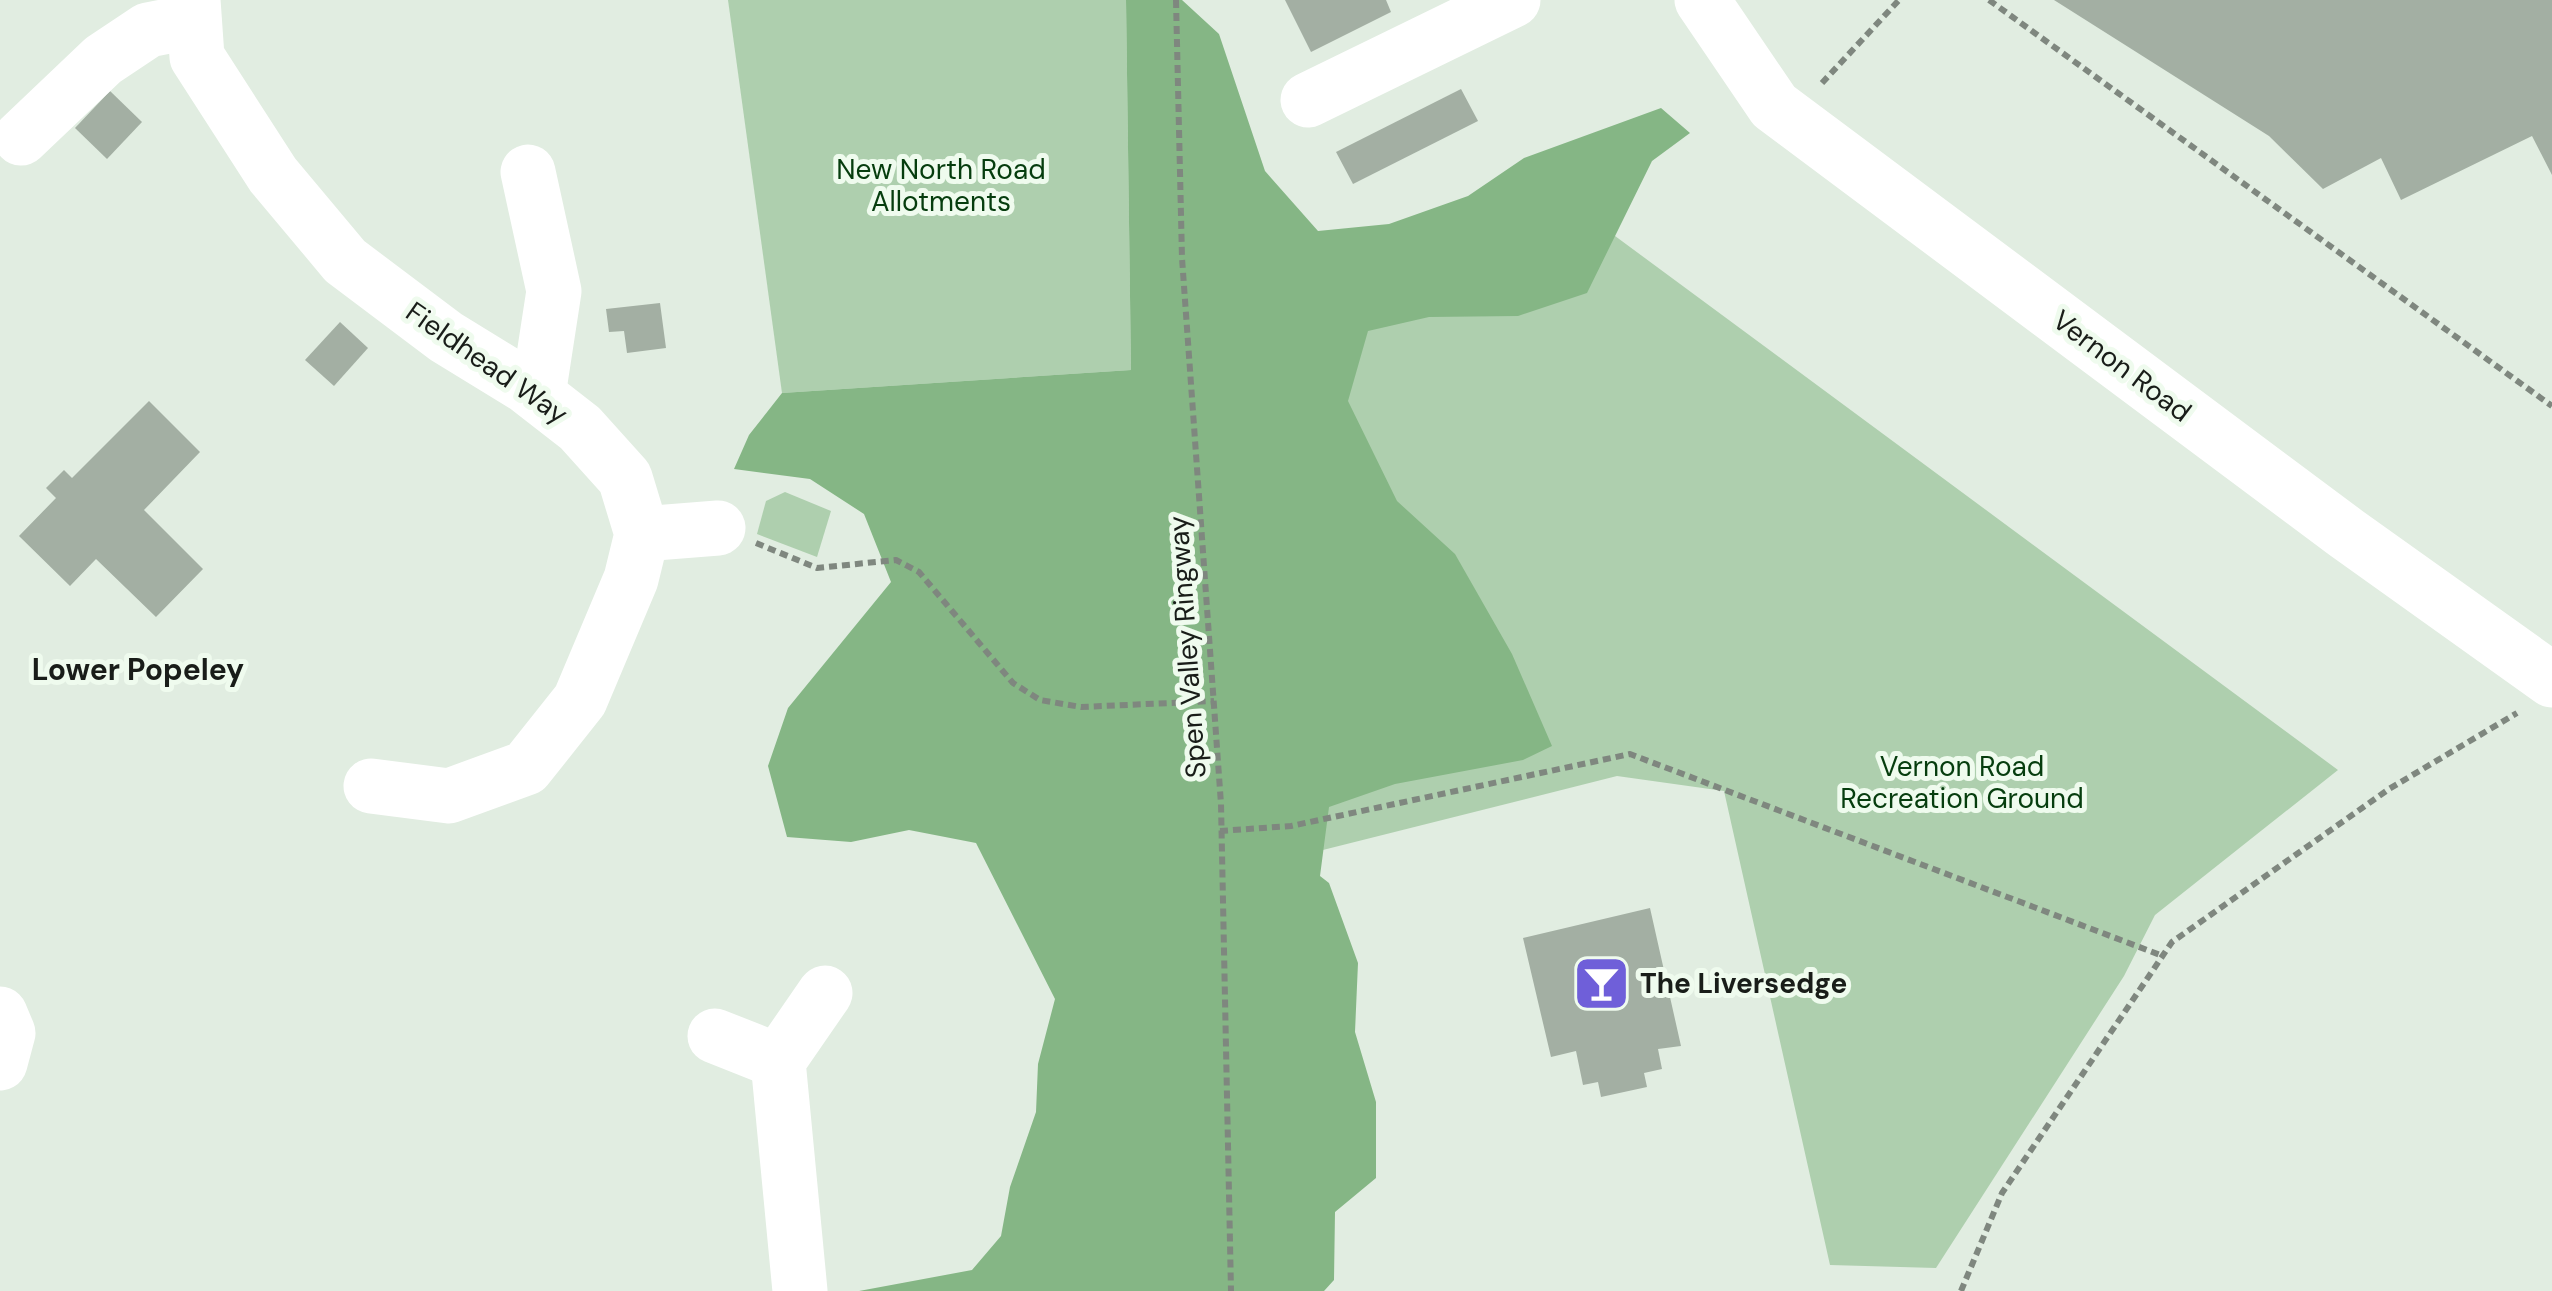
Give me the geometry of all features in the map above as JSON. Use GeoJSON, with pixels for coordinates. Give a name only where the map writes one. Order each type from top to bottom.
{"type":"FeatureCollection","features":[{"type":"Feature","properties":{"kind":"street"},"geometry":{"type":"LineString","coordinates":[[1308,100],[1513,0]]}},
{"type":"Feature","properties":{"kind":"street"},"geometry":{"type":"LineString","coordinates":[[21,138],[103,60],[148,30],[194,10]]}},
{"type":"Feature","properties":{"kind":"street","name":"Fieldhead Way"},"geometry":{"type":"LineString","coordinates":[[194,10],[197,57],[273,175],[345,261],[446,337],[538,395],[580,428],[625,478],[642,534]]}},
{"type":"Feature","properties":{"kind":"street","name":"Vernon Road"},"geometry":{"type":"LineString","coordinates":[[1710,12],[1774,106],[2346,533],[2536,696]]}},
{"type":"Feature","properties":{"kind":"street"},"geometry":{"type":"LineString","coordinates":[[528,172],[554,291],[538,395]]}},
{"type":"Feature","properties":{"kind":"street"},"geometry":{"type":"LineString","coordinates":[[371,786],[449,796],[526,768],[580,700],[631,579],[642,534],[718,528]]}},
{"type":"Feature","properties":{"kind":"street"},"geometry":{"type":"LineString","coordinates":[[800,1291],[778,1061],[826,993]]}},
{"type":"Feature","properties":{"kind":"street"},"geometry":{"type":"LineString","coordinates":[[0,1014],[8,1033],[0,1063]]}},
{"type":"Feature","properties":{"kind":"street"},"geometry":{"type":"LineString","coordinates":[[715,1036],[778,1061]]}},
{"type":"Feature","properties":{"kind":"path","name":"Spen Valley Ringway"},"geometry":{"type":"LineString","coordinates":[[1176,0],[1182,258],[1220,831],[1232,1291]]}},
{"type":"Feature","properties":{"kind":"path"},"geometry":{"type":"LineString","coordinates":[[1790,118],[1900,0]]}},
{"type":"Feature","properties":{"kind":"path"},"geometry":{"type":"LineString","coordinates":[[1989,0],[2552,406]]}},
{"type":"Feature","properties":{"kind":"path"},"geometry":{"type":"LineString","coordinates":[[718,528],[817,568],[896,560],[919,572],[1013,682],[1040,700],[1081,707],[1214,701]]}},
{"type":"Feature","properties":{"kind":"path"},"geometry":{"type":"LineString","coordinates":[[1961,1291],[2002,1193],[2172,942],[2388,789],[2536,696]]}},
{"type":"Feature","properties":{"kind":"path"},"geometry":{"type":"LineString","coordinates":[[1220,831],[1291,826],[1630,754],[2162,956]]}},
{"type":"Feature","properties":{"kind":"green space","name":"New North Road Allotments"},"geometry":{"type":"Polygon","coordinates":[[[728,0],[1126,0],[1131,370],[782,393],[728,0]]]}},
{"type":"Feature","properties":{"kind":"green space"},"geometry":{"type":"Polygon","coordinates":[[[1126,0],[1182,0],[1219,34],[1265,171],[1318,231],[1389,224],[1468,196],[1524,158],[1661,108],[1690,133],[1652,161],[1587,293],[1518,316],[1429,317],[1368,331],[1348,401],[1397,501],[1455,554],[1512,654],[1552,746],[1523,760],[1395,784],[1329,807],[1320,876],[1329,883],[1358,963],[1355,1032],[1376,1102],[1376,1178],[1335,1212],[1334,1280],[1324,1291],[859,1291],[972,1270],[1001,1236],[1010,1187],[1036,1112],[1038,1064],[1055,999],[976,843],[909,830],[851,842],[787,837],[768,766],[788,708],[891,582],[864,514],[810,479],[734,469],[749,435],[782,393],[1131,370],[1126,0]]]}},
{"type":"Feature","properties":{"kind":"green space","name":"Vernon Road Recreation Ground"},"geometry":{"type":"Polygon","coordinates":[[[1611,233],[2338,770],[2155,915],[2124,976],[1936,1268],[1830,1265],[1724,791],[1617,776],[1275,862],[1235,305],[1611,233]]]}},
{"type":"Feature","properties":{"kind":"green space"},"geometry":{"type":"Polygon","coordinates":[[[785,492],[831,511],[817,557],[757,534],[766,501],[785,492]]]}},
{"type":"Feature","properties":{"kind":"building"},"geometry":{"type":"Polygon","coordinates":[[[1285,0],[1386,0],[1391,12],[1311,52],[1285,0]]]}},
{"type":"Feature","properties":{"kind":"building"},"geometry":{"type":"Polygon","coordinates":[[[2054,0],[2552,0],[2552,175],[2532,136],[2401,200],[2381,158],[2323,189],[2269,136],[2054,0]]]}},
{"type":"Feature","properties":{"kind":"building"},"geometry":{"type":"Polygon","coordinates":[[[1461,89],[1478,121],[1353,184],[1336,152],[1461,89]]]}},
{"type":"Feature","properties":{"kind":"building"},"geometry":{"type":"Polygon","coordinates":[[[110,91],[142,122],[107,159],[75,128],[110,91]]]}},
{"type":"Feature","properties":{"kind":"building"},"geometry":{"type":"Polygon","coordinates":[[[660,303],[666,348],[627,353],[624,331],[609,332],[606,309],[660,303]]]}},
{"type":"Feature","properties":{"kind":"building"},"geometry":{"type":"Polygon","coordinates":[[[340,322],[368,348],[334,386],[305,360],[340,322]]]}},
{"type":"Feature","properties":{"kind":"building"},"geometry":{"type":"Polygon","coordinates":[[[149,401],[200,452],[144,510],[203,569],[156,617],[96,559],[70,586],[19,536],[56,498],[46,488],[64,470],[72,478],[149,401]]]}},
{"type":"Feature","properties":{"kind":"building","name":"The Liversedge"},"geometry":{"type":"Polygon","coordinates":[[[1650,908],[1681,1046],[1658,1049],[1662,1069],[1644,1073],[1647,1087],[1601,1097],[1598,1082],[1583,1085],[1576,1051],[1551,1057],[1523,938],[1650,908]]]}},
{"type":"Feature","properties":{"kind":"place","name":"The Liversedge"},"geometry":{"type":"Point","coordinates":[1601,983]}},
{"type":"Feature","properties":{"kind":"district","name":"Lower Popeley"},"geometry":{"type":"Point","coordinates":[138,669]}}]}
